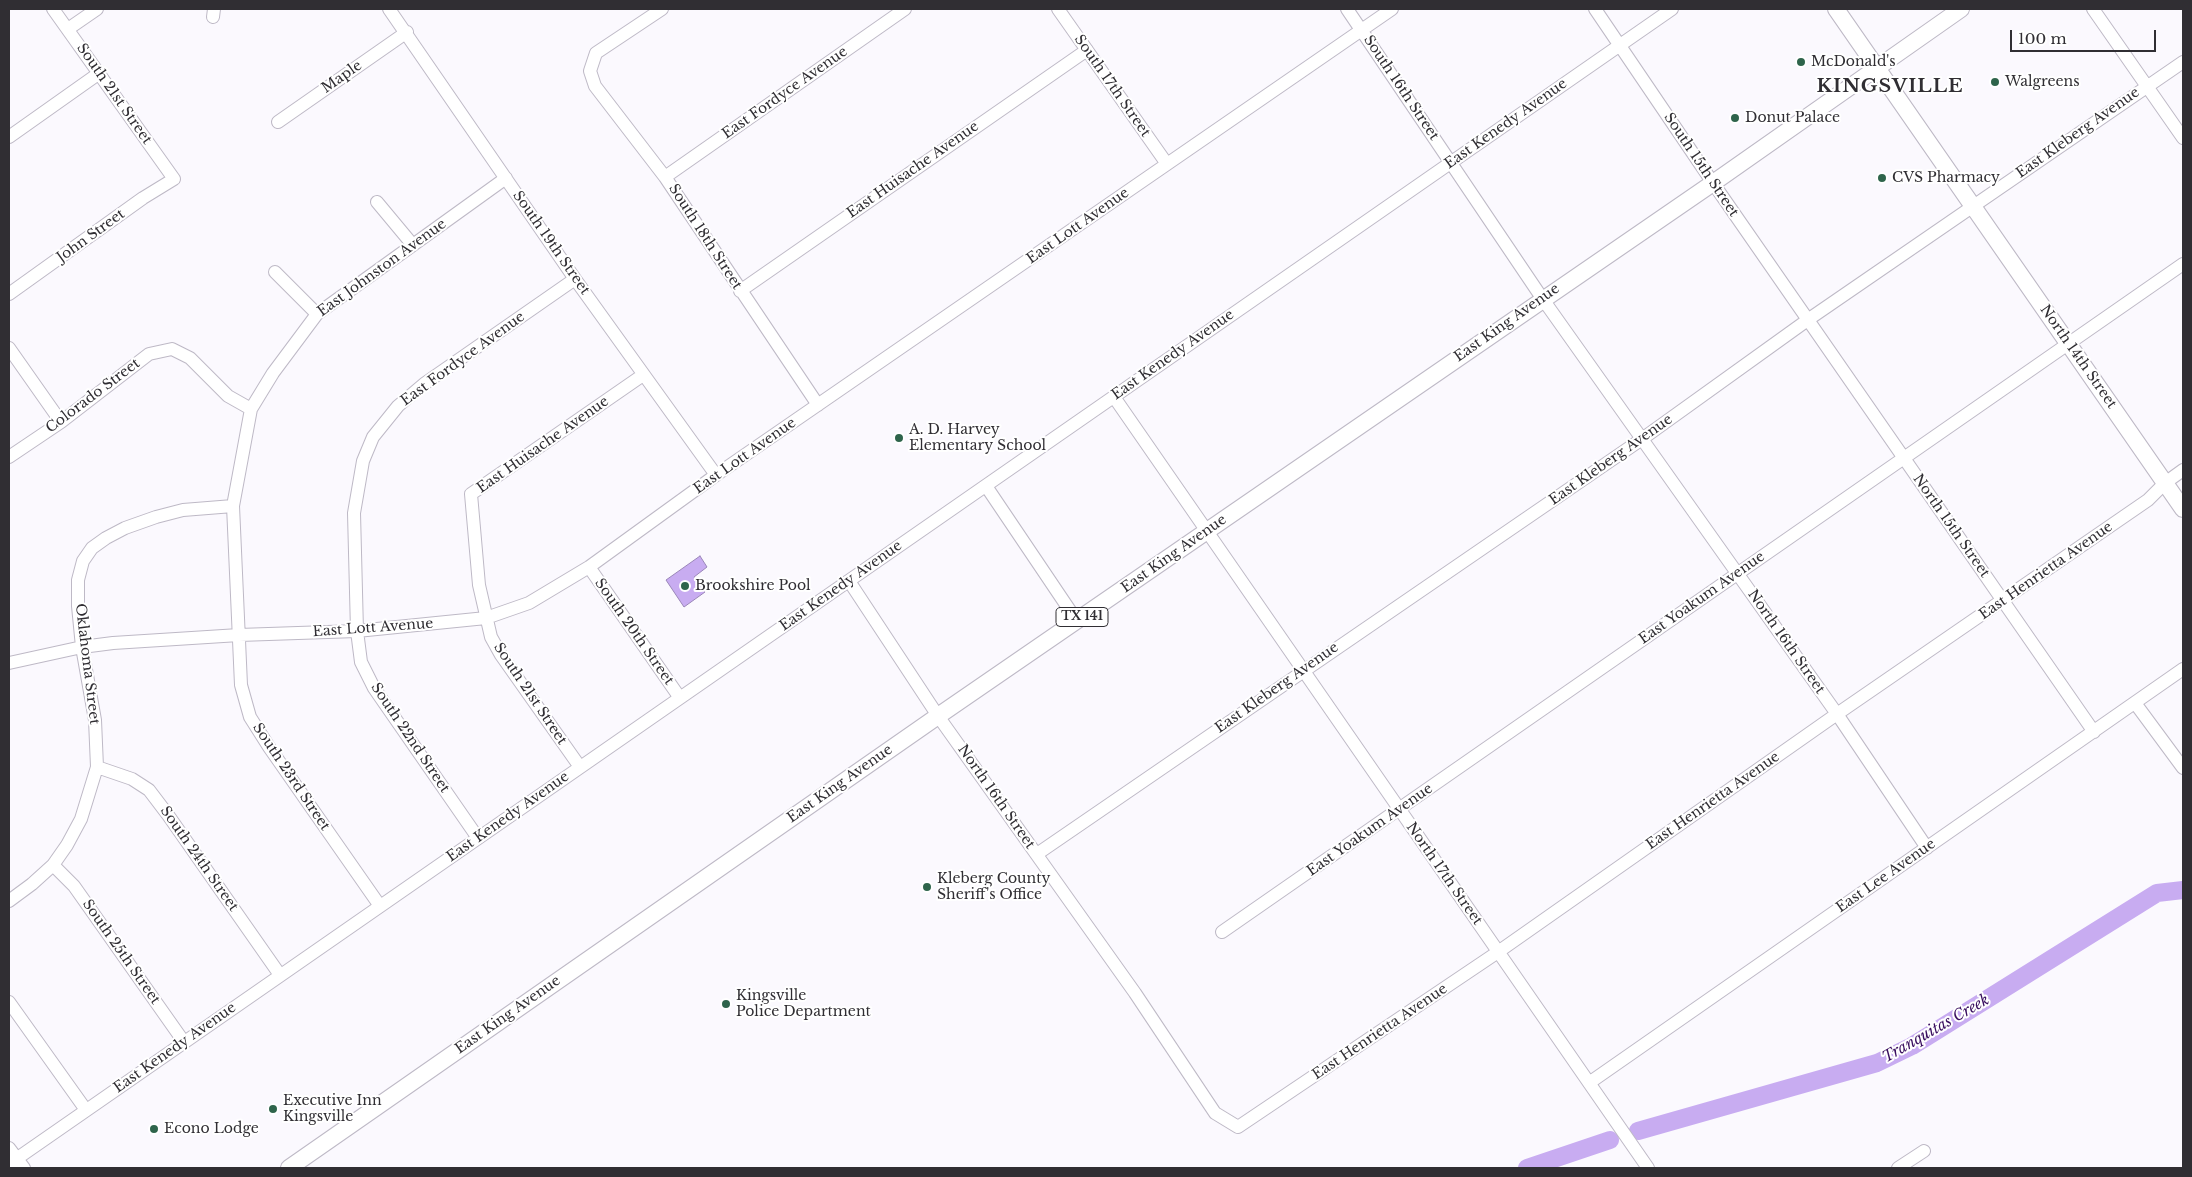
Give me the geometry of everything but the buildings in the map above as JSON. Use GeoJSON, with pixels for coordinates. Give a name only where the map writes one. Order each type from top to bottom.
{"type":"FeatureCollection","features":[{"type":"Feature","properties":{"kind":"main road","name":"North 14th Street"},"geometry":{"type":"LineString","coordinates":[[1836,9],[2183,509]]}},
{"type":"Feature","properties":{"kind":"main road","name":"East King Avenue"},"geometry":{"type":"LineString","coordinates":[[289,1168],[938,716],[1542,298],[1713,183],[1961,9]]}},
{"type":"Feature","properties":{"kind":"street","name":"South 21st Street"},"geometry":{"type":"LineString","coordinates":[[53,9],[174,179]]}},
{"type":"Feature","properties":{"kind":"street"},"geometry":{"type":"LineString","coordinates":[[68,29],[97,9]]}},
{"type":"Feature","properties":{"kind":"street","name":"South 19th Street"},"geometry":{"type":"LineString","coordinates":[[389,9],[575,278],[716,475]]}},
{"type":"Feature","properties":{"kind":"street","name":"South 18th Street"},"geometry":{"type":"LineString","coordinates":[[662,9],[596,53],[590,71],[595,86],[665,177],[818,405]]}},
{"type":"Feature","properties":{"kind":"street","name":"East Fordyce Avenue"},"geometry":{"type":"LineString","coordinates":[[665,177],[905,9]]}},
{"type":"Feature","properties":{"kind":"street","name":"South 17th Street"},"geometry":{"type":"LineString","coordinates":[[1058,9],[1167,164]]}},
{"type":"Feature","properties":{"kind":"street","name":"South 16th Street"},"geometry":{"type":"LineString","coordinates":[[1348,9],[1542,298],[1642,439]]}},
{"type":"Feature","properties":{"kind":"street","name":"East Lott Avenue"},"geometry":{"type":"LineString","coordinates":[[9,663],[82,647],[113,643],[239,635],[357,631],[486,618],[529,603],[589,567],[716,475],[1392,9]]}},
{"type":"Feature","properties":{"kind":"street","name":"South 15th Street"},"geometry":{"type":"LineString","coordinates":[[1595,9],[1713,183],[1809,319]]}},
{"type":"Feature","properties":{"kind":"street","name":"East Kenedy Avenue"},"geometry":{"type":"LineString","coordinates":[[15,1160],[1672,9]]}},
{"type":"Feature","properties":{"kind":"street"},"geometry":{"type":"LineString","coordinates":[[2093,9],[2183,138]]}},
{"type":"Feature","properties":{"kind":"street","name":"Maple"},"geometry":{"type":"LineString","coordinates":[[278,122],[406,32]]}},
{"type":"Feature","properties":{"kind":"street","name":"East Huisache Avenue"},"geometry":{"type":"LineString","coordinates":[[740,291],[1087,50]]}},
{"type":"Feature","properties":{"kind":"street","name":"East Kleberg Avenue"},"geometry":{"type":"LineString","coordinates":[[1036,854],[1642,439],[1809,319],[2183,62]]}},
{"type":"Feature","properties":{"kind":"street"},"geometry":{"type":"LineString","coordinates":[[9,137],[98,74]]}},
{"type":"Feature","properties":{"kind":"street","name":"East Johnston Avenue"},"geometry":{"type":"LineString","coordinates":[[239,635],[233,506],[251,409],[273,373],[317,314],[506,178]]}},
{"type":"Feature","properties":{"kind":"street","name":"John Street"},"geometry":{"type":"LineString","coordinates":[[9,294],[143,198],[174,179]]}},
{"type":"Feature","properties":{"kind":"street"},"geometry":{"type":"LineString","coordinates":[[378,202],[412,244]]}},
{"type":"Feature","properties":{"kind":"street","name":"East Yoakum Avenue"},"geometry":{"type":"LineString","coordinates":[[1222,932],[2183,264]]}},
{"type":"Feature","properties":{"kind":"street"},"geometry":{"type":"LineString","coordinates":[[275,272],[317,314]]}},
{"type":"Feature","properties":{"kind":"street","name":"East Fordyce Avenue"},"geometry":{"type":"LineString","coordinates":[[357,631],[354,513],[363,462],[373,437],[398,406],[424,384],[575,278]]}},
{"type":"Feature","properties":{"kind":"street","name":"North 15th Street"},"geometry":{"type":"LineString","coordinates":[[1809,319],[1903,458],[2094,732]]}},
{"type":"Feature","properties":{"kind":"street"},"geometry":{"type":"LineString","coordinates":[[9,348],[62,422]]}},
{"type":"Feature","properties":{"kind":"street","name":"Colorado Street"},"geometry":{"type":"LineString","coordinates":[[9,457],[62,422],[149,354],[172,349],[190,358],[228,396],[251,409]]}},
{"type":"Feature","properties":{"kind":"street","name":"East Huisache Avenue"},"geometry":{"type":"LineString","coordinates":[[486,618],[479,585],[471,494],[644,375]]}},
{"type":"Feature","properties":{"kind":"street"},"geometry":{"type":"LineString","coordinates":[[1114,397],[1207,531]]}},
{"type":"Feature","properties":{"kind":"street","name":"North 16th Street"},"geometry":{"type":"LineString","coordinates":[[1642,439],[1837,714],[1927,848]]}},
{"type":"Feature","properties":{"kind":"street","name":"East Henrietta Avenue"},"geometry":{"type":"LineString","coordinates":[[1238,1127],[1498,952],[1837,714],[2004,601],[2148,500],[2165,483],[2183,470]]}},
{"type":"Feature","properties":{"kind":"street"},"geometry":{"type":"LineString","coordinates":[[986,486],[1077,621]]}},
{"type":"Feature","properties":{"kind":"street","name":"Oklahoma Street"},"geometry":{"type":"LineString","coordinates":[[9,901],[53,865],[81,819],[97,767],[95,720],[82,647],[78,606],[78,580],[83,561],[92,548],[125,528],[183,510],[233,506]]}},
{"type":"Feature","properties":{"kind":"street","name":"North 17th Street"},"geometry":{"type":"LineString","coordinates":[[1207,531],[1302,671],[1400,809],[1648,1168]]}},
{"type":"Feature","properties":{"kind":"street","name":"South 20th Street"},"geometry":{"type":"LineString","coordinates":[[589,567],[680,698]]}},
{"type":"Feature","properties":{"kind":"street","name":"North 16th Street"},"geometry":{"type":"LineString","coordinates":[[849,581],[938,716],[1135,993],[1216,1113],[1238,1127]]}},
{"type":"Feature","properties":{"kind":"street","name":"South 21st Street"},"geometry":{"type":"LineString","coordinates":[[486,618],[491,637],[501,656],[580,768]]}},
{"type":"Feature","properties":{"kind":"street","name":"South 22nd Street"},"geometry":{"type":"LineString","coordinates":[[357,631],[361,662],[374,688],[478,838]]}},
{"type":"Feature","properties":{"kind":"street","name":"South 23rd Street"},"geometry":{"type":"LineString","coordinates":[[239,635],[241,685],[250,717],[380,906]]}},
{"type":"Feature","properties":{"kind":"street","name":"East Lee Avenue"},"geometry":{"type":"LineString","coordinates":[[1589,1083],[2183,669]]}},
{"type":"Feature","properties":{"kind":"street"},"geometry":{"type":"LineString","coordinates":[[2135,703],[2183,768]]}},
{"type":"Feature","properties":{"kind":"street","name":"South 24th Street"},"geometry":{"type":"LineString","coordinates":[[97,767],[132,779],[149,790],[168,814],[280,975]]}},
{"type":"Feature","properties":{"kind":"street","name":"South 25th Street"},"geometry":{"type":"LineString","coordinates":[[53,865],[74,886],[184,1042]]}},
{"type":"Feature","properties":{"kind":"street"},"geometry":{"type":"LineString","coordinates":[[9,1002],[86,1110]]}},
{"type":"Feature","properties":{"kind":"street"},"geometry":{"type":"LineString","coordinates":[[1898,1168],[1924,1151]]}},
{"type":"Feature","properties":{"kind":"shaded area","name":"Brookshire Pool"},"geometry":{"type":"Polygon","coordinates":[[[700,556],[707,567],[694,577],[705,592],[684,607],[666,580],[700,556]]]}},
{"type":"Feature","properties":{"kind":"waterway","name":"Tranquitas Creek"},"geometry":{"type":"LineString","coordinates":[[1638,1131],[1877,1063],[1912,1046],[2157,893],[2183,890]]}},
{"type":"Feature","properties":{"kind":"waterway","name":"Tranquitas Creek"},"geometry":{"type":"LineString","coordinates":[[1527,1168],[1610,1140]]}},
{"type":"Feature","properties":{"kind":"place","name":"McDonald's"},"geometry":{"type":"Point","coordinates":[1801,62]}},
{"type":"Feature","properties":{"kind":"place","name":"Walgreens"},"geometry":{"type":"Point","coordinates":[1995,82]}},
{"type":"Feature","properties":{"kind":"place","name":"Donut Palace"},"geometry":{"type":"Point","coordinates":[1735,118]}},
{"type":"Feature","properties":{"kind":"place","name":"CVS Pharmacy"},"geometry":{"type":"Point","coordinates":[1882,178]}},
{"type":"Feature","properties":{"kind":"place","name":"A. D. Harvey Elementary School"},"geometry":{"type":"Point","coordinates":[899,438]}},
{"type":"Feature","properties":{"kind":"place","name":"Brookshire Pool"},"geometry":{"type":"Point","coordinates":[685,586]}},
{"type":"Feature","properties":{"kind":"place","name":"Kleberg County Sheriff's Office"},"geometry":{"type":"Point","coordinates":[927,887]}},
{"type":"Feature","properties":{"kind":"place","name":"Kingsville Police Department"},"geometry":{"type":"Point","coordinates":[726,1004]}},
{"type":"Feature","properties":{"kind":"place","name":"Executive Inn Kingsville"},"geometry":{"type":"Point","coordinates":[273,1109]}},
{"type":"Feature","properties":{"kind":"place","name":"Econo Lodge"},"geometry":{"type":"Point","coordinates":[154,1129]}},
{"type":"Feature","properties":{"kind":"district","name":"KINGSVILLE"},"geometry":{"type":"Point","coordinates":[1890,87]}}]}
